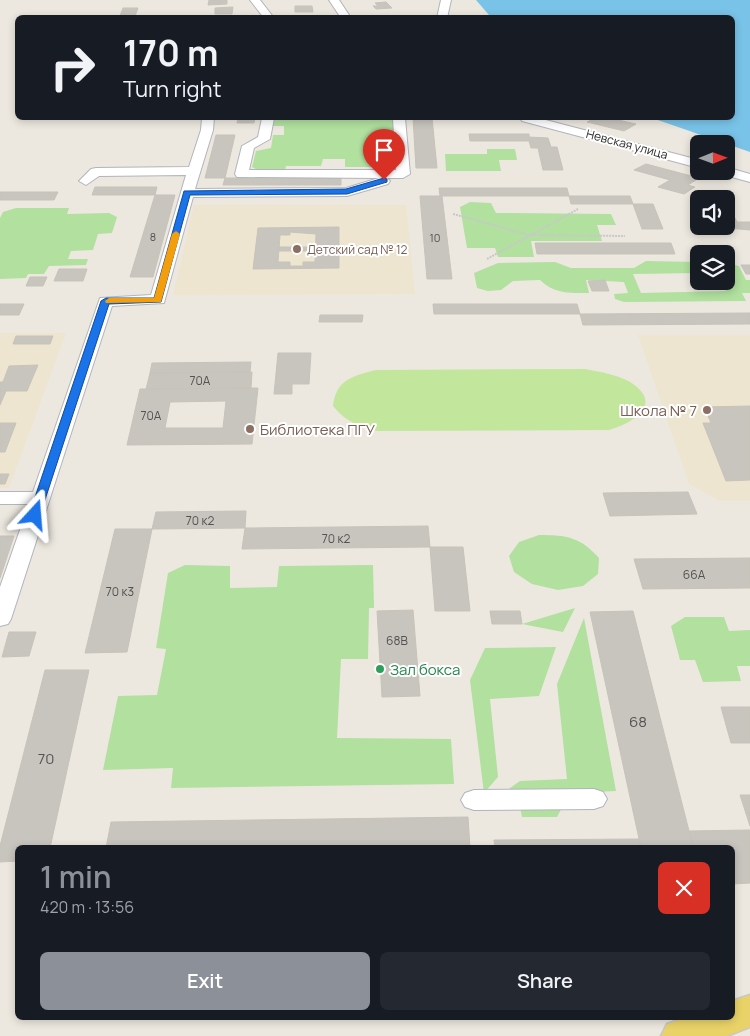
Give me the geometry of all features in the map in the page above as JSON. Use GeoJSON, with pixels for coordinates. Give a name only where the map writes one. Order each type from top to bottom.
{"type":"FeatureCollection","features":[{"type":"Feature","properties":{"kind":"main road"},"geometry":{"type":"LineString","coordinates":[[735,1016],[750,1011]]}},
{"type":"Feature","properties":{"kind":"main road"},"geometry":{"type":"LineString","coordinates":[[680,1036],[725,1020]]}},
{"type":"Feature","properties":{"kind":"street"},"geometry":{"type":"LineString","coordinates":[[255,0],[268,15]]}},
{"type":"Feature","properties":{"kind":"street"},"geometry":{"type":"LineString","coordinates":[[334,0],[344,15]]}},
{"type":"Feature","properties":{"kind":"street"},"geometry":{"type":"LineString","coordinates":[[443,15],[446,0]]}},
{"type":"Feature","properties":{"kind":"street"},"geometry":{"type":"LineString","coordinates":[[0,619],[106,301],[158,300],[187,193],[207,130],[208,120]]}},
{"type":"Feature","properties":{"kind":"street"},"geometry":{"type":"LineString","coordinates":[[268,120],[264,139],[248,146],[242,174],[403,174]]}},
{"type":"Feature","properties":{"kind":"street"},"geometry":{"type":"LineString","coordinates":[[400,120],[403,174]]}},
{"type":"Feature","properties":{"kind":"street","name":"Невская улица"},"geometry":{"type":"LineString","coordinates":[[534,120],[690,162]]}},
{"type":"Feature","properties":{"kind":"street"},"geometry":{"type":"LineString","coordinates":[[86,181],[96,172],[194,171]]}},
{"type":"Feature","properties":{"kind":"street"},"geometry":{"type":"LineString","coordinates":[[187,193],[347,192],[403,174]]}},
{"type":"Feature","properties":{"kind":"street"},"geometry":{"type":"LineString","coordinates":[[735,174],[750,178]]}},
{"type":"Feature","properties":{"kind":"street"},"geometry":{"type":"LineString","coordinates":[[0,498],[40,498]]}},
{"type":"Feature","properties":{"kind":"street"},"geometry":{"type":"LineString","coordinates":[[474,800],[594,799]]}},
{"type":"Feature","properties":{"kind":"path"},"geometry":{"type":"LineString","coordinates":[[487,259],[578,209]]}},
{"type":"Feature","properties":{"kind":"path"},"geometry":{"type":"LineString","coordinates":[[453,214],[529,235],[625,236]]}},
{"type":"Feature","properties":{"kind":"shaded area","name":"Детский сад № 12"},"geometry":{"type":"Polygon","coordinates":[[[194,205],[406,205],[415,294],[173,295],[194,205]]]}},
{"type":"Feature","properties":{"kind":"shaded area"},"geometry":{"type":"Polygon","coordinates":[[[0,333],[66,333],[9,488],[0,488],[0,333]]]}},
{"type":"Feature","properties":{"kind":"shaded area","name":"Школа № 7"},"geometry":{"type":"Polygon","coordinates":[[[638,335],[750,335],[750,501],[720,501],[689,484],[638,335]]]}},
{"type":"Feature","properties":{"kind":"green space"},"geometry":{"type":"Polygon","coordinates":[[[274,120],[395,120],[395,138],[385,139],[385,148],[395,148],[395,159],[377,159],[376,167],[345,167],[345,159],[323,159],[321,166],[286,166],[285,170],[258,170],[252,167],[256,151],[271,148],[273,135],[284,135],[284,126],[273,126],[274,120]]]}},
{"type":"Feature","properties":{"kind":"green space"},"geometry":{"type":"Polygon","coordinates":[[[487,149],[515,149],[517,160],[499,160],[501,171],[446,171],[445,154],[487,154],[487,149]]]}},
{"type":"Feature","properties":{"kind":"green space"},"geometry":{"type":"Polygon","coordinates":[[[470,202],[491,203],[496,213],[611,214],[616,225],[597,225],[602,241],[531,241],[534,257],[498,257],[495,248],[467,248],[460,207],[470,202]]]}},
{"type":"Feature","properties":{"kind":"green space"},"geometry":{"type":"Polygon","coordinates":[[[16,208],[69,208],[67,214],[109,213],[117,217],[112,233],[98,234],[93,250],[71,251],[68,259],[88,259],[86,265],[49,266],[44,274],[28,274],[26,278],[0,279],[0,218],[3,212],[16,208]]]}},
{"type":"Feature","properties":{"kind":"green space"},"geometry":{"type":"Polygon","coordinates":[[[646,261],[690,262],[690,273],[633,274],[641,293],[726,291],[735,290],[735,265],[739,266],[746,280],[750,280],[750,293],[742,293],[746,301],[624,302],[615,299],[614,294],[628,293],[624,282],[586,280],[589,293],[569,293],[557,290],[545,285],[540,280],[513,281],[501,290],[488,291],[477,288],[474,273],[498,263],[555,262],[571,268],[634,268],[646,261]]]}},
{"type":"Feature","properties":{"kind":"green space"},"geometry":{"type":"Polygon","coordinates":[[[585,369],[614,375],[630,382],[640,390],[645,398],[642,412],[627,423],[609,430],[377,431],[353,423],[333,406],[338,390],[347,380],[376,370],[585,369]]]}},
{"type":"Feature","properties":{"kind":"green space"},"geometry":{"type":"Polygon","coordinates":[[[539,535],[565,537],[579,541],[599,558],[598,574],[583,586],[558,590],[532,584],[514,572],[509,556],[519,542],[539,535]]]}},
{"type":"Feature","properties":{"kind":"green space"},"geometry":{"type":"Polygon","coordinates":[[[185,565],[230,566],[230,588],[277,587],[279,566],[373,565],[374,608],[369,608],[368,659],[341,659],[337,738],[451,739],[454,784],[171,788],[173,768],[103,770],[118,696],[157,695],[166,649],[156,648],[168,573],[185,565]]]}},
{"type":"Feature","properties":{"kind":"green space"},"geometry":{"type":"Polygon","coordinates":[[[575,608],[563,632],[522,624],[575,608]]]}},
{"type":"Feature","properties":{"kind":"green space"},"geometry":{"type":"Polygon","coordinates":[[[685,617],[724,617],[729,631],[750,630],[750,666],[737,666],[741,681],[703,682],[695,660],[680,660],[671,626],[685,617]]]}},
{"type":"Feature","properties":{"kind":"green space"},"geometry":{"type":"Polygon","coordinates":[[[584,618],[616,791],[570,793],[557,817],[522,817],[518,796],[499,796],[520,781],[567,779],[557,684],[584,618]]]}},
{"type":"Feature","properties":{"kind":"green space"},"geometry":{"type":"Polygon","coordinates":[[[556,647],[539,696],[490,699],[498,777],[484,793],[470,680],[485,648],[556,647]]]}},
{"type":"Feature","properties":{"kind":"water"},"geometry":{"type":"Polygon","coordinates":[[[476,0],[750,0],[750,152],[735,147],[735,135],[701,135],[658,120],[735,120],[735,15],[489,15],[476,0]]]}},
{"type":"Feature","properties":{"kind":"building"},"geometry":{"type":"Polygon","coordinates":[[[209,0],[227,0],[227,4],[208,5],[209,0]]]}},
{"type":"Feature","properties":{"kind":"building"},"geometry":{"type":"Polygon","coordinates":[[[386,2],[392,8],[376,9],[373,6],[378,6],[375,3],[386,2]]]}},
{"type":"Feature","properties":{"kind":"building"},"geometry":{"type":"Polygon","coordinates":[[[295,6],[312,6],[313,12],[295,12],[295,6]]]}},
{"type":"Feature","properties":{"kind":"building"},"geometry":{"type":"Polygon","coordinates":[[[233,7],[232,14],[215,14],[215,8],[233,7]]]}},
{"type":"Feature","properties":{"kind":"building"},"geometry":{"type":"Polygon","coordinates":[[[123,8],[138,8],[135,15],[120,15],[123,8]]]}},
{"type":"Feature","properties":{"kind":"building"},"geometry":{"type":"Polygon","coordinates":[[[238,120],[255,120],[254,123],[237,123],[238,120]]]}},
{"type":"Feature","properties":{"kind":"building"},"geometry":{"type":"Polygon","coordinates":[[[413,120],[432,120],[437,168],[416,168],[413,120]]]}},
{"type":"Feature","properties":{"kind":"building"},"geometry":{"type":"Polygon","coordinates":[[[591,120],[618,120],[636,124],[624,131],[587,122],[591,120]]]}},
{"type":"Feature","properties":{"kind":"building"},"geometry":{"type":"Polygon","coordinates":[[[469,134],[529,134],[529,137],[548,138],[551,147],[557,147],[563,170],[543,170],[538,148],[531,148],[529,141],[470,141],[469,134]]]}},
{"type":"Feature","properties":{"kind":"building"},"geometry":{"type":"Polygon","coordinates":[[[216,135],[235,135],[225,178],[205,178],[216,135]]]}},
{"type":"Feature","properties":{"kind":"building"},"geometry":{"type":"Polygon","coordinates":[[[380,160],[393,160],[393,167],[380,167],[380,160]]]}},
{"type":"Feature","properties":{"kind":"building"},"geometry":{"type":"Polygon","coordinates":[[[646,164],[690,176],[690,180],[696,180],[688,185],[695,187],[684,194],[658,187],[670,180],[634,170],[646,164]]]}},
{"type":"Feature","properties":{"kind":"building"},"geometry":{"type":"Polygon","coordinates":[[[225,178],[341,178],[341,185],[223,185],[225,178]]]}},
{"type":"Feature","properties":{"kind":"building"},"geometry":{"type":"Polygon","coordinates":[[[95,187],[157,187],[155,195],[92,195],[95,187]]]}},
{"type":"Feature","properties":{"kind":"building"},"geometry":{"type":"Polygon","coordinates":[[[439,188],[567,188],[569,196],[440,196],[439,188]]]}},
{"type":"Feature","properties":{"kind":"building"},"geometry":{"type":"Polygon","coordinates":[[[0,192],[58,192],[54,200],[0,200],[0,192]]]}},
{"type":"Feature","properties":{"kind":"building"},"geometry":{"type":"Polygon","coordinates":[[[155,195],[175,195],[153,277],[130,277],[155,195]]]}},
{"type":"Feature","properties":{"kind":"building"},"geometry":{"type":"Polygon","coordinates":[[[420,196],[442,196],[452,279],[427,279],[420,196]]]}},
{"type":"Feature","properties":{"kind":"building"},"geometry":{"type":"Polygon","coordinates":[[[569,196],[630,196],[633,204],[571,204],[569,196]]]}},
{"type":"Feature","properties":{"kind":"building"},"geometry":{"type":"Polygon","coordinates":[[[633,204],[653,204],[663,229],[642,229],[633,204]]]}},
{"type":"Feature","properties":{"kind":"building"},"geometry":{"type":"Polygon","coordinates":[[[735,218],[737,222],[750,222],[750,230],[735,229],[735,218]]]}},
{"type":"Feature","properties":{"kind":"building"},"geometry":{"type":"Polygon","coordinates":[[[339,227],[339,268],[253,269],[258,228],[339,227]],[[290,232],[290,235],[280,235],[278,262],[290,262],[290,266],[303,266],[303,262],[315,262],[316,234],[290,232]]]}},
{"type":"Feature","properties":{"kind":"building"},"geometry":{"type":"Polygon","coordinates":[[[535,243],[671,243],[675,254],[537,254],[535,243]]]}},
{"type":"Feature","properties":{"kind":"building"},"geometry":{"type":"Polygon","coordinates":[[[279,247],[315,247],[315,251],[279,251],[279,247]]]}},
{"type":"Feature","properties":{"kind":"building"},"geometry":{"type":"Polygon","coordinates":[[[741,265],[750,265],[750,274],[746,274],[741,265]]]}},
{"type":"Feature","properties":{"kind":"building"},"geometry":{"type":"Polygon","coordinates":[[[59,269],[87,269],[83,281],[54,281],[59,269]]]}},
{"type":"Feature","properties":{"kind":"building"},"geometry":{"type":"Polygon","coordinates":[[[30,277],[47,277],[43,286],[26,286],[30,277]]]}},
{"type":"Feature","properties":{"kind":"building"},"geometry":{"type":"Polygon","coordinates":[[[605,280],[609,291],[592,291],[588,281],[605,280]]]}},
{"type":"Feature","properties":{"kind":"building"},"geometry":{"type":"Polygon","coordinates":[[[0,304],[24,304],[19,315],[0,315],[0,304]]]}},
{"type":"Feature","properties":{"kind":"building"},"geometry":{"type":"Polygon","coordinates":[[[433,304],[577,304],[580,314],[434,314],[433,304]]]}},
{"type":"Feature","properties":{"kind":"building"},"geometry":{"type":"Polygon","coordinates":[[[750,313],[750,324],[583,325],[580,314],[750,313]]]}},
{"type":"Feature","properties":{"kind":"building"},"geometry":{"type":"Polygon","coordinates":[[[320,315],[363,315],[362,322],[319,322],[320,315]]]}},
{"type":"Feature","properties":{"kind":"building"},"geometry":{"type":"Polygon","coordinates":[[[16,336],[53,336],[50,344],[13,344],[16,336]]]}},
{"type":"Feature","properties":{"kind":"building"},"geometry":{"type":"Polygon","coordinates":[[[278,353],[311,353],[309,384],[292,384],[292,394],[274,394],[278,353]]]}},
{"type":"Feature","properties":{"kind":"building"},"geometry":{"type":"Polygon","coordinates":[[[251,362],[250,372],[150,373],[152,363],[251,362]]]}},
{"type":"Feature","properties":{"kind":"building"},"geometry":{"type":"Polygon","coordinates":[[[38,365],[27,391],[6,391],[0,405],[0,382],[3,382],[9,366],[38,365]]]}},
{"type":"Feature","properties":{"kind":"building"},"geometry":{"type":"Polygon","coordinates":[[[252,372],[251,388],[146,389],[150,373],[252,372]]]}},
{"type":"Feature","properties":{"kind":"building"},"geometry":{"type":"Polygon","coordinates":[[[258,388],[252,444],[127,445],[140,389],[258,388]],[[226,401],[170,402],[165,428],[223,428],[226,401]]]}},
{"type":"Feature","properties":{"kind":"building"},"geometry":{"type":"Polygon","coordinates":[[[750,406],[750,480],[726,481],[703,423],[711,423],[704,407],[750,406]]]}},
{"type":"Feature","properties":{"kind":"building"},"geometry":{"type":"Polygon","coordinates":[[[0,423],[16,423],[5,452],[0,452],[0,423]]]}},
{"type":"Feature","properties":{"kind":"building"},"geometry":{"type":"Polygon","coordinates":[[[0,474],[9,474],[5,484],[0,484],[0,474]]]}},
{"type":"Feature","properties":{"kind":"building"},"geometry":{"type":"Polygon","coordinates":[[[688,492],[697,514],[610,516],[603,493],[688,492]]]}},
{"type":"Feature","properties":{"kind":"building"},"geometry":{"type":"Polygon","coordinates":[[[246,511],[245,528],[152,529],[156,512],[246,511]]]}},
{"type":"Feature","properties":{"kind":"building"},"geometry":{"type":"Polygon","coordinates":[[[428,526],[430,547],[242,549],[245,528],[428,526]]]}},
{"type":"Feature","properties":{"kind":"building"},"geometry":{"type":"Polygon","coordinates":[[[115,529],[152,529],[127,652],[85,653],[115,529]]]}},
{"type":"Feature","properties":{"kind":"building"},"geometry":{"type":"Polygon","coordinates":[[[0,536],[14,536],[0,578],[0,536]]]}},
{"type":"Feature","properties":{"kind":"building"},"geometry":{"type":"Polygon","coordinates":[[[430,547],[463,547],[470,611],[435,611],[430,547]]]}},
{"type":"Feature","properties":{"kind":"building"},"geometry":{"type":"Polygon","coordinates":[[[750,558],[750,588],[643,589],[634,559],[750,558]]]}},
{"type":"Feature","properties":{"kind":"building"},"geometry":{"type":"Polygon","coordinates":[[[413,610],[420,696],[382,697],[377,611],[413,610]]]}},
{"type":"Feature","properties":{"kind":"building"},"geometry":{"type":"Polygon","coordinates":[[[490,611],[520,611],[522,624],[492,624],[490,611]]]}},
{"type":"Feature","properties":{"kind":"building"},"geometry":{"type":"Polygon","coordinates":[[[633,611],[692,845],[640,845],[590,612],[633,611]]]}},
{"type":"Feature","properties":{"kind":"building"},"geometry":{"type":"Polygon","coordinates":[[[9,632],[36,632],[29,656],[2,657],[9,632]]]}},
{"type":"Feature","properties":{"kind":"building"},"geometry":{"type":"Polygon","coordinates":[[[45,670],[89,670],[51,845],[15,845],[15,861],[0,862],[0,846],[45,670]]]}},
{"type":"Feature","properties":{"kind":"building"},"geometry":{"type":"Polygon","coordinates":[[[721,707],[750,707],[750,743],[731,743],[721,707]]]}},
{"type":"Feature","properties":{"kind":"building"},"geometry":{"type":"Polygon","coordinates":[[[740,795],[750,795],[750,826],[740,795]]]}},
{"type":"Feature","properties":{"kind":"building"},"geometry":{"type":"Polygon","coordinates":[[[468,817],[470,845],[107,845],[111,822],[468,817]]]}},
{"type":"Feature","properties":{"kind":"building"},"geometry":{"type":"Polygon","coordinates":[[[750,830],[750,883],[735,884],[735,845],[692,845],[689,831],[750,830]]]}},
{"type":"Feature","properties":{"kind":"building"},"geometry":{"type":"Polygon","coordinates":[[[639,839],[640,845],[495,845],[494,840],[639,839]]]}},
{"type":"Feature","properties":{"kind":"slow traffic"},"geometry":{"type":"LineString","coordinates":[[109,301],[158,300],[176,234]]}},
{"type":"Feature","properties":{"kind":"place","name":"Детский сад № 12"},"geometry":{"type":"Point","coordinates":[297,249]}},
{"type":"Feature","properties":{"kind":"place","name":"Школа № 7"},"geometry":{"type":"Point","coordinates":[707,410]}},
{"type":"Feature","properties":{"kind":"place","name":"Библиотека ПГУ"},"geometry":{"type":"Point","coordinates":[250,429]}},
{"type":"Feature","properties":{"kind":"place","name":"Зал бокса"},"geometry":{"type":"Point","coordinates":[380,669]}},
{"type":"Feature","properties":{"kind":"route"},"geometry":{"type":"LineString","coordinates":[[35,515],[106,301],[158,300],[187,193],[347,192],[384,180]]}}]}
